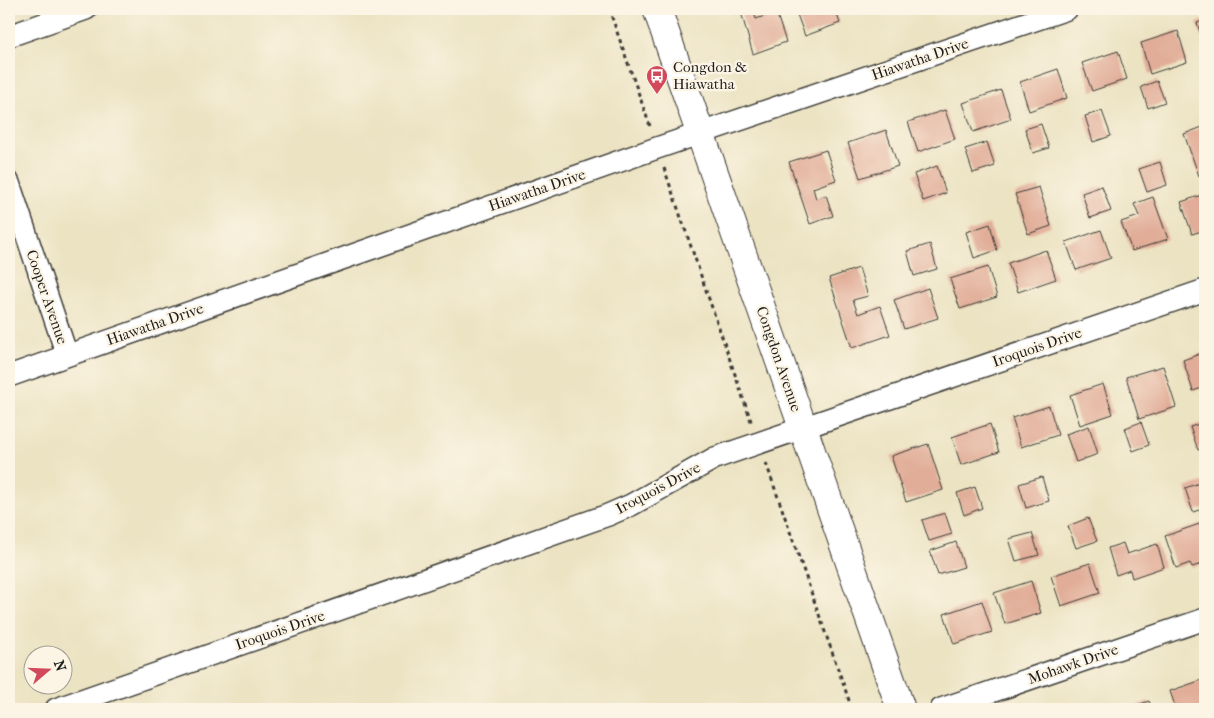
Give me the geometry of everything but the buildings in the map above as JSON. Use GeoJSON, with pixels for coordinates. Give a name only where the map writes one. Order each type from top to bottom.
{"type":"FeatureCollection","features":[{"type":"Feature","properties":{"kind":"street"},"geometry":{"type":"LineString","coordinates":[[9,36],[86,9]]}},
{"type":"Feature","properties":{"kind":"street","name":"Congdon Avenue"},"geometry":{"type":"LineString","coordinates":[[657,9],[901,709]]}},
{"type":"Feature","properties":{"kind":"street","name":"Hiawatha Drive"},"geometry":{"type":"LineString","coordinates":[[9,376],[701,134],[1067,9]]}},
{"type":"Feature","properties":{"kind":"street","name":"Cooper Avenue"},"geometry":{"type":"LineString","coordinates":[[9,183],[67,355]]}},
{"type":"Feature","properties":{"kind":"street","name":"Iroquois Drive"},"geometry":{"type":"LineString","coordinates":[[56,709],[608,515],[631,505],[715,458],[1205,290]]}},
{"type":"Feature","properties":{"kind":"street","name":"Mohawk Drive"},"geometry":{"type":"LineString","coordinates":[[941,709],[1205,619]]}},
{"type":"Feature","properties":{"kind":"path"},"geometry":{"type":"LineString","coordinates":[[609,9],[649,123]]}},
{"type":"Feature","properties":{"kind":"path"},"geometry":{"type":"LineString","coordinates":[[664,169],[752,424]]}},
{"type":"Feature","properties":{"kind":"path"},"geometry":{"type":"LineString","coordinates":[[764,458],[852,709]]}},
{"type":"Feature","properties":{"kind":"place","name":"Congdon & Hiawatha"},"geometry":{"type":"Point","coordinates":[657,95]}}]}
